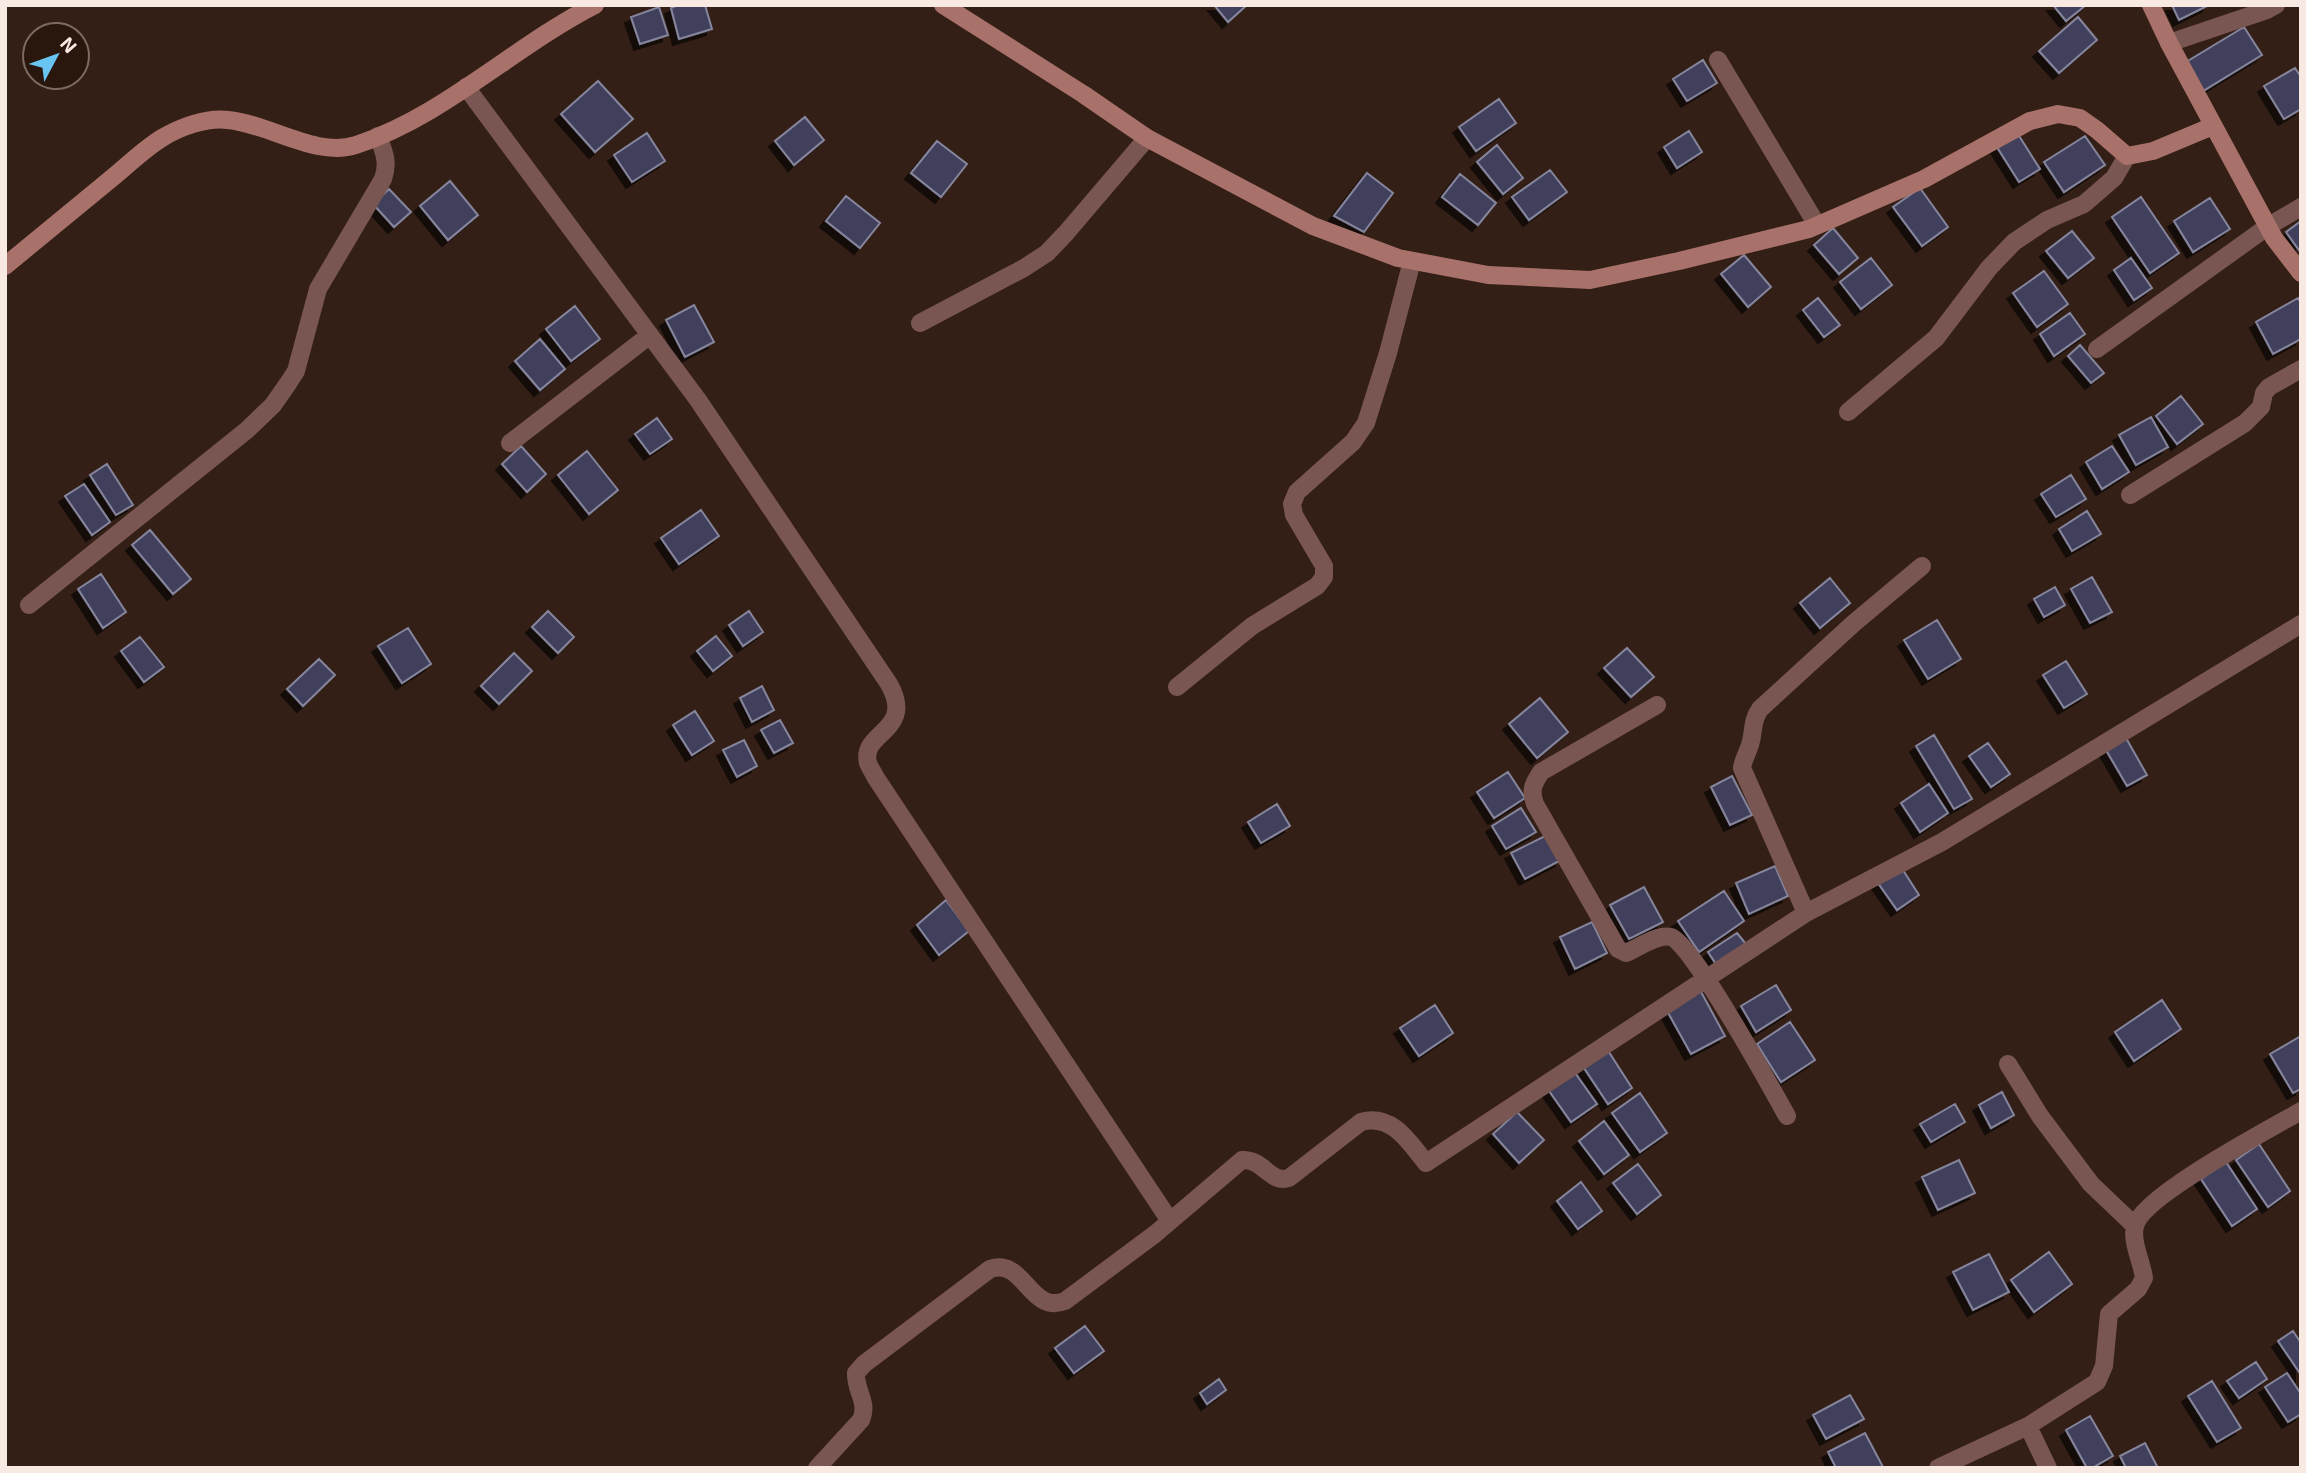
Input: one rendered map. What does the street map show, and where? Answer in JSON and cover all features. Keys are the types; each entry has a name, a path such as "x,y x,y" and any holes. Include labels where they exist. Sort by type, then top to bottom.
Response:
{"street":[{"path":"5,266 162,138 195,123 225,119 261,126 324,149 355,146 413,119 594,5"},
{"path":"943,5 1147,138 1313,226 1398,258 1488,275 1590,280 1679,261 1817,226 1924,179 2030,121 2058,114 2080,118 2127,156"},
{"path":"2151,5 2267,227 2301,273"},
{"path":"2169,43 2276,5"},
{"path":"1718,60 1817,226"},
{"path":"466,87 698,400 889,684 896,696 898,709 895,718 870,747 867,762 1170,1221"},
{"path":"1848,412 1936,338 1989,268 2014,242 2046,220 2084,204 2114,178 2127,156 2153,151 2213,126"},
{"path":"29,605 247,430 273,405 296,371 318,289 383,179 387,167 386,155 379,136"},
{"path":"920,323 1047,253 1147,138"},
{"path":"2097,349 2267,227 2301,207"},
{"path":"1177,687 1252,626 1317,586 1324,577 1324,566 1294,515 1292,504 1297,492 1353,442 1366,423 1412,261"},
{"path":"510,443 650,335"},
{"path":"2130,495 2245,424 2261,407 2264,393 2269,387 2301,369"},
{"path":"1806,913 1742,768 1751,743 1754,717 1854,623 1922,566"},
{"path":"817,1468 861,1420 865,1411 864,1400 856,1383 856,1373 864,1364 990,1269 1000,1265 1009,1268 1045,1303 1056,1305 1065,1301 1170,1221 1242,1160 1252,1160 1262,1165 1275,1178 1283,1180 1361,1122 1374,1118 1389,1124 1406,1138 1426,1163 1806,913 1942,842 2301,624"},
{"path":"1657,705 1541,772 1533,784 1535,804 1618,949 1626,953 1662,937 1672,937 1680,943 1706,979 1787,1116"},
{"path":"2008,1064 2040,1116 2091,1184 2135,1226"},
{"path":"1938,1468 2028,1426 2097,1382 2104,1366 2109,1314 2138,1289 2144,1278 2135,1240 2135,1226 2139,1217 2150,1205 2200,1169 2301,1111"},
{"path":"2028,1426 2048,1468"}],"building":[{"path":"678,5 705,5 712,29 679,39 671,8"},
{"path":"1214,5 1247,5 1228,22"},
{"path":"2053,5 2086,5 2066,21"},
{"path":"2172,5 2209,5 2179,20"},
{"path":"659,7 668,35 640,44 631,17"},
{"path":"2078,17 2097,40 2059,73 2039,51"},
{"path":"2244,27 2262,55 2203,91 2186,62"},
{"path":"1703,60 1717,83 1687,101 1673,79"},
{"path":"2295,68 2301,77 2301,109 2284,119 2264,86"},
{"path":"598,81 633,119 595,152 561,114"},
{"path":"1499,99 1516,123 1476,151 1459,127"},
{"path":"805,117 824,140 794,165 775,141"},
{"path":"1689,131 1702,152 1677,168 1664,147"},
{"path":"2016,131 2040,169 2019,182 1995,144"},
{"path":"647,133 665,161 632,182 614,155"},
{"path":"2085,136 2105,165 2064,192 2044,162"},
{"path":"937,141 967,164 941,197 911,173"},
{"path":"1497,145 1523,178 1503,194 1477,162"},
{"path":"1550,170 1567,192 1529,220 1512,197"},
{"path":"1367,173 1393,193 1364,232 1334,216"},
{"path":"1460,174 1496,203 1478,225 1442,197"},
{"path":"450,181 478,215 448,240 420,206"},
{"path":"1920,188 1948,227 1922,246 1893,207"},
{"path":"389,189 411,212 394,227 373,204"},
{"path":"846,196 880,223 860,248 826,221"},
{"path":"2141,197 2179,253 2150,273 2112,217"},
{"path":"2210,198 2230,229 2193,252 2174,221"},
{"path":"2301,221 2301,253 2286,232"},
{"path":"1833,228 1858,258 1839,274 1814,245"},
{"path":"2072,231 2094,258 2068,278 2046,251"},
{"path":"1744,255 1771,287 1748,307 1721,274"},
{"path":"1871,258 1892,285 1861,309 1840,282"},
{"path":"2131,258 2152,288 2134,300 2114,270"},
{"path":"2044,271 2068,304 2037,327 2013,293"},
{"path":"1818,298 1840,325 1824,337 1803,310"},
{"path":"2298,298 2301,303 2301,339 2273,354 2256,322"},
{"path":"694,305 714,342 685,357 666,320"},
{"path":"575,306 600,339 571,361 546,329"},
{"path":"2070,313 2085,334 2054,356 2040,334"},
{"path":"540,339 565,369 540,390 515,361"},
{"path":"2080,345 2104,373 2091,383 2068,356"},
{"path":"2181,396 2203,424 2177,444 2156,416"},
{"path":"2151,417 2168,447 2136,465 2119,435"},
{"path":"657,418 672,439 650,454 635,434"},
{"path":"521,446 546,474 527,492 502,464"},
{"path":"2112,446 2129,472 2102,489 2086,462"},
{"path":"587,451 618,490 589,514 558,475"},
{"path":"107,464 133,505 116,515 90,475"},
{"path":"2071,475 2086,499 2056,517 2041,494"},
{"path":"84,484 110,522 92,535 65,496"},
{"path":"701,510 719,536 679,564 661,538"},
{"path":"2087,511 2101,534 2072,551 2059,529"},
{"path":"150,530 191,579 173,594 132,545"},
{"path":"101,574 126,612 103,628 78,589"},
{"path":"2092,577 2112,612 2090,623 2071,589"},
{"path":"1830,578 1850,603 1820,628 1800,603"},
{"path":"2055,587 2065,605 2044,617 2034,599"},
{"path":"548,611 574,637 558,653 532,627"},
{"path":"749,611 763,632 743,646 729,625"},
{"path":"1937,620 1961,659 1928,679 1904,640"},
{"path":"408,628 431,664 402,683 378,646"},
{"path":"716,636 732,656 713,671 697,651"},
{"path":"140,637 164,667 144,682 121,651"},
{"path":"1627,648 1654,677 1631,697 1604,668"},
{"path":"514,653 532,671 499,704 481,686"},
{"path":"319,659 335,675 303,706 287,689"},
{"path":"2066,661 2087,694 2064,708 2043,675"},
{"path":"762,686 774,710 752,722 740,698"},
{"path":"1540,698 1568,732 1537,758 1509,724"},
{"path":"695,711 714,741 692,755 673,725"},
{"path":"780,720 793,743 774,753 761,730"},
{"path":"1934,735 1972,799 1954,809 1916,746"},
{"path":"2126,738 2147,775 2127,786 2106,750"},
{"path":"744,740 757,766 737,777 723,750"},
{"path":"1988,743 2010,774 1991,787 1969,756"},
{"path":"1508,772 1525,798 1494,818 1477,792"},
{"path":"1732,776 1752,815 1730,825 1711,787"},
{"path":"1929,784 1948,813 1920,832 1901,803"},
{"path":"1277,804 1290,826 1261,843 1248,822"},
{"path":"1521,808 1536,832 1506,849 1492,826"},
{"path":"1547,835 1561,860 1525,879 1511,853"},
{"path":"1775,866 1788,896 1749,914 1736,883"},
{"path":"1901,867 1919,895 1897,910 1878,883"},
{"path":"1644,887 1663,922 1629,939 1610,905"},
{"path":"1724,891 1744,921 1699,952 1678,921"},
{"path":"946,900 969,931 939,955 917,925"},
{"path":"1592,922 1607,953 1575,969 1560,937"},
{"path":"1737,933 1746,944 1716,964 1708,952"},
{"path":"1776,985 1791,1010 1756,1032 1741,1006"},
{"path":"1700,990 1725,1036 1691,1054 1666,1009"},
{"path":"2162,1000 2181,1029 2134,1061 2115,1032"},
{"path":"1435,1005 1453,1033 1419,1056 1400,1028"},
{"path":"1790,1022 1815,1060 1781,1082 1757,1044"},
{"path":"2301,1036 2301,1089 2293,1093 2270,1054"},
{"path":"1607,1049 1632,1088 1608,1104 1582,1065"},
{"path":"1573,1070 1597,1104 1571,1122 1547,1088"},
{"path":"2002,1092 2014,1115 1991,1128 1979,1105"},
{"path":"1640,1093 1667,1133 1640,1152 1612,1113"},
{"path":"1955,1104 1965,1122 1931,1142 1920,1124"},
{"path":"1517,1112 1544,1140 1519,1163 1493,1134"},
{"path":"1604,1121 1629,1155 1604,1174 1579,1141"},
{"path":"2259,1144 2290,1191 2268,1207 2236,1160"},
{"path":"1959,1160 1975,1193 1938,1210 1922,1177"},
{"path":"2226,1162 2257,1209 2232,1226 2201,1179"},
{"path":"1638,1164 1661,1195 1637,1214 1613,1183"},
{"path":"1581,1182 1602,1211 1578,1229 1557,1201"},
{"path":"2049,1252 2072,1284 2034,1312 2011,1280"},
{"path":"1989,1254 2009,1292 1973,1310 1953,1272"},
{"path":"1085,1326 1104,1351 1074,1373 1055,1348"},
{"path":"2293,1331 2301,1343 2301,1375 2278,1341"},
{"path":"2256,1362 2267,1379 2239,1398 2227,1381"},
{"path":"2287,1373 2301,1394 2301,1414 2288,1422 2265,1387"},
{"path":"1219,1379 1226,1390 1207,1404 1200,1393"},
{"path":"2212,1381 2241,1428 2217,1442 2188,1396"},
{"path":"1850,1395 1864,1419 1826,1439 1813,1415"},
{"path":"2090,1416 2113,1456 2087,1468 2066,1430"},
{"path":"1865,1433 1883,1467 1836,1468 1828,1452"},
{"path":"2145,1443 2158,1468 2126,1468 2120,1456"}]}
